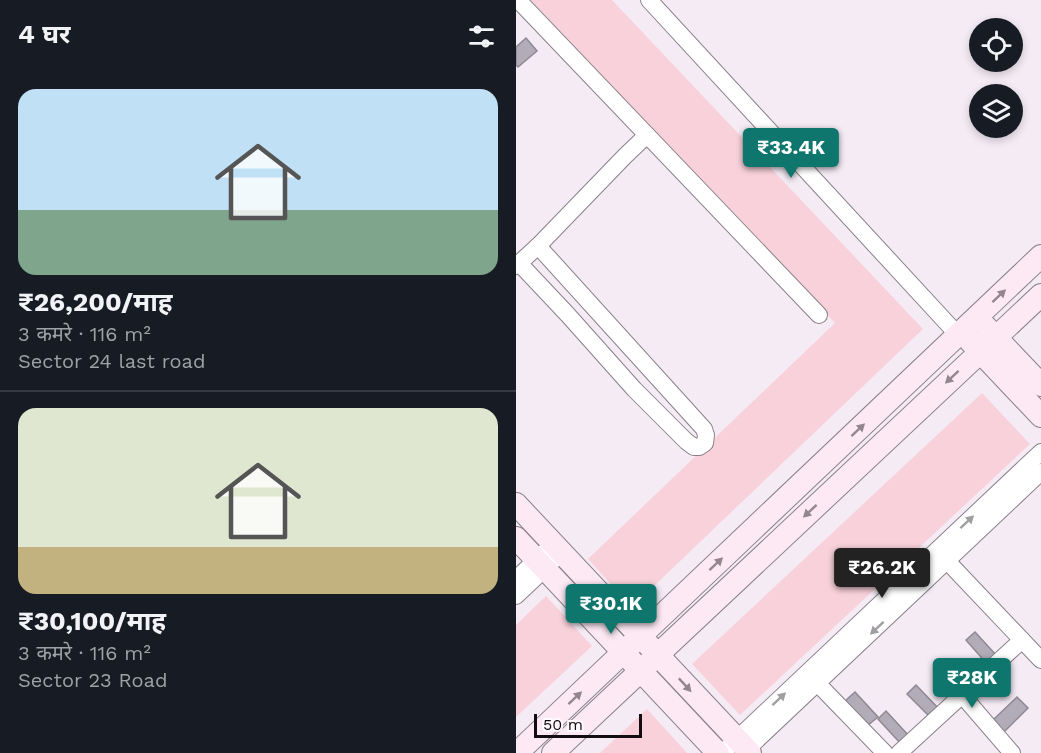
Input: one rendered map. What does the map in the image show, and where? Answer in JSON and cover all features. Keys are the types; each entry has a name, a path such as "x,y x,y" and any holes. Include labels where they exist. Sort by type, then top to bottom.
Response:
{"street":[{"path":"518,0 819,315"},
{"path":"649,0 966,328 1041,386"},
{"path":"538,246 704,429 705,443 694,447 686,441 568,315 517,265 647,135"},
{"path":"517,753 1041,256"},
{"path":"553,753 1041,295"},
{"path":"988,344 1041,416"},
{"path":"736,750 1041,452"},
{"path":"736,750 818,684 1041,472"},
{"path":"516,504 657,655 736,750"},
{"path":"516,538 641,671 736,750"},
{"path":"516,596 557,548"},
{"path":"947,561 1041,660"},
{"path":"516,579 541,565"},
{"path":"899,753 1022,640"},
{"path":"818,684 885,753"},
{"path":"962,695 1012,753"}],"shaded area":[{"path":"531,0 612,0 923,329 632,607 588,559 835,323"},
{"path":"982,393 1030,444 740,715 692,664"},
{"path":"546,596 592,646 516,717 516,625"},
{"path":"647,709 687,753 600,753"}],"building":[{"path":"526,38 537,51 518,67 516,47"},
{"path":"975,632 996,655 987,664 966,640"},
{"path":"916,685 940,710 931,718 907,694"},
{"path":"855,692 878,717 867,726 845,701"},
{"path":"1017,697 1028,708 1004,732 993,720"},
{"path":"886,711 909,736 901,744 878,719"}]}
